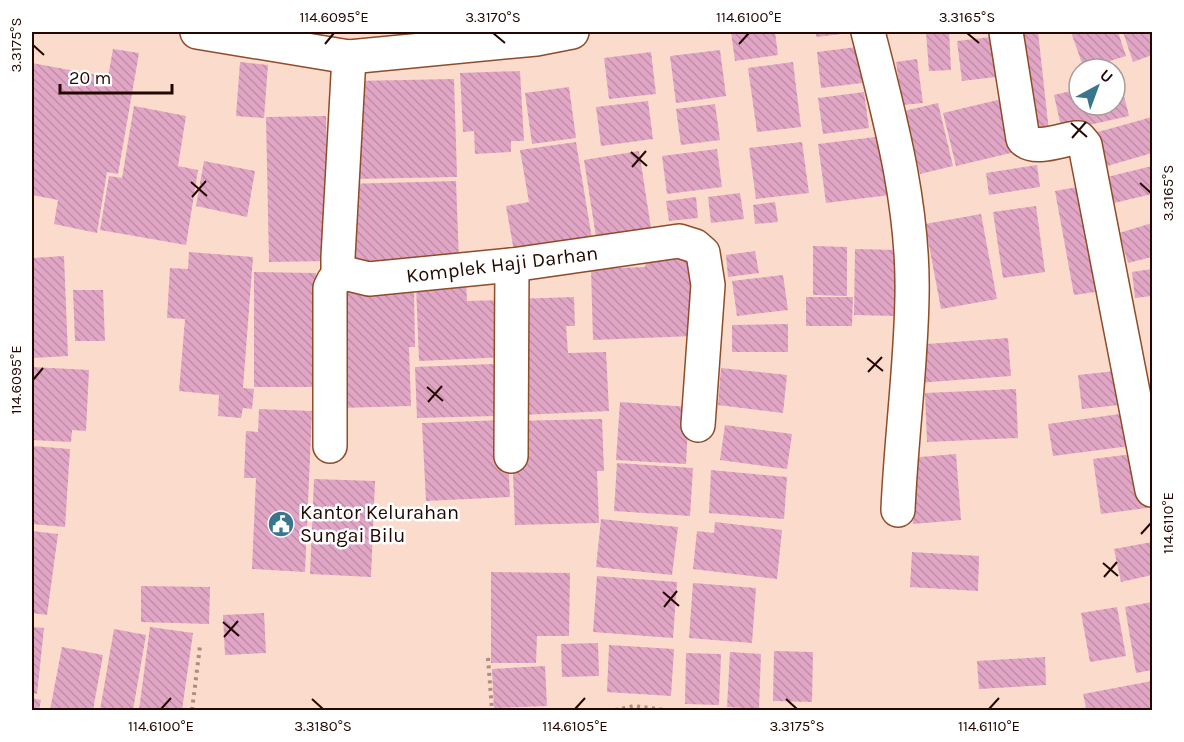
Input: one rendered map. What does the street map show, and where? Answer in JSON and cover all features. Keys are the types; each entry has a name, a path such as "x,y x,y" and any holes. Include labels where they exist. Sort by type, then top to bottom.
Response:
{"street":[{"path":"197,32 349,57 536,39 572,32"},
{"path":"868,32 896,143 907,209 912,284 898,510"},
{"path":"1006,32 1023,139 1036,144 1075,138 1085,145 1152,490"},
{"path":"330,446 330,288 334,280 344,273 338,267 338,257 349,57"},
{"name":"Komplek Haji Darhan","path":"344,273 369,279 512,265 679,242 695,246 703,253 708,285 698,425"},
{"path":"511,456 512,265"}],"path":[{"path":"192,711 200,646"},
{"path":"488,658 492,711"},
{"path":"615,711 634,706 665,711"}],"building":[{"path":"731,32 775,32 778,55 735,61"},
{"path":"816,32 850,32 850,33 816,37"},
{"path":"926,32 949,32 951,70 929,71"},
{"path":"1013,32 1038,32 1049,132 1024,134"},
{"path":"1071,32 1118,32 1126,56 1123,57 1080,57"},
{"path":"1123,32 1151,32 1152,55 1133,62"},
{"path":"1000,36 1004,76 962,81 957,41"},
{"path":"857,47 862,83 821,88 817,52"},
{"path":"113,49 139,53 118,174 107,172 97,233 54,224 58,200 32,195 32,63 108,77"},
{"path":"720,50 726,96 676,103 670,56"},
{"path":"651,52 656,94 609,99 604,58"},
{"path":"917,59 923,103 902,105 896,62"},
{"path":"240,62 268,65 264,118 236,116"},
{"path":"793,62 801,127 757,132 748,68"},
{"path":"520,71 524,141 511,141 511,152 475,154 474,131 463,132 460,73"},
{"path":"454,79 457,177 356,179 354,81"},
{"path":"569,87 576,138 532,144 525,93"},
{"path":"864,92 869,128 823,134 818,98"},
{"path":"1067,92 1067,117 1125,117 1062,131 1054,95"},
{"path":"1006,98 1019,151 956,166 943,113"},
{"path":"648,101 653,139 601,146 596,107"},
{"path":"938,103 953,166 920,174 904,111"},
{"path":"715,104 720,140 681,145 676,109"},
{"path":"134,106 186,116 178,166 198,170 186,245 100,230 109,176 122,178"},
{"path":"326,116 329,261 269,262 266,117"},
{"path":"1152,117 1152,153 1097,169 1087,135"},
{"path":"883,136 890,195 826,203 818,144"},
{"path":"576,142 593,245 515,257 506,206 529,202 520,150"},
{"path":"802,142 809,193 756,199 749,148"},
{"path":"717,149 722,187 667,194 662,156"},
{"path":"639,151 653,241 598,250 584,160"},
{"path":"204,161 255,171 247,217 196,206"},
{"path":"1037,165 1040,187 989,195 986,173"},
{"path":"1152,166 1152,194 1110,204 1103,178"},
{"path":"456,181 459,261 348,264 345,184"},
{"path":"1083,186 1102,291 1074,295 1055,191"},
{"path":"740,193 744,219 711,223 708,197"},
{"path":"696,197 698,218 669,221 666,201"},
{"path":"775,202 778,222 755,224 753,205"},
{"path":"1036,206 1045,272 1003,278 993,212"},
{"path":"981,214 997,299 941,309 925,224"},
{"path":"1152,223 1152,257 1128,263 1119,233"},
{"path":"813,246 847,247 847,296 813,295"},
{"path":"855,249 897,250 896,316 854,315"},
{"path":"755,251 759,273 728,277 726,255"},
{"path":"189,252 253,257 243,388 254,389 252,409 243,408 241,418 218,416 219,395 179,391 185,319 167,318 170,268 188,269"},
{"path":"64,256 68,356 32,358 32,258"},
{"path":"690,259 693,336 593,340 591,269 645,267 646,260"},
{"path":"1152,269 1152,296 1135,298 1132,272"},
{"path":"254,272 316,273 316,387 254,387"},
{"path":"783,275 788,310 737,316 732,281"},
{"path":"466,283 467,301 506,300 508,357 419,361 416,285"},
{"path":"414,289 415,347 409,347 411,406 339,408 337,291"},
{"path":"73,290 103,290 105,341 75,341"},
{"path":"574,297 575,326 566,326 568,353 606,352 609,411 521,415 515,299"},
{"path":"806,297 853,297 852,326 806,326"},
{"path":"788,324 788,352 732,352 732,325"},
{"path":"1008,338 1011,376 917,383 913,345"},
{"path":"494,364 496,416 417,418 415,367"},
{"path":"32,367 89,370 86,431 72,430 71,442 32,440"},
{"path":"721,368 787,375 783,413 718,405"},
{"path":"1125,370 1129,404 1082,409 1078,375"},
{"path":"1016,389 1018,438 927,442 925,393"},
{"path":"620,402 689,407 686,464 616,460"},
{"name":"Kantor Kelurahan Sungai Bilu","path":"259,409 312,411 305,572 252,569 256,478 244,478 246,431 258,432"},
{"path":"1134,412 1138,445 1053,456 1048,424"},
{"path":"602,419 604,471 597,471 599,523 515,525 511,421"},
{"path":"506,420 510,497 426,501 422,423"},
{"path":"725,425 792,434 787,469 720,460"},
{"path":"32,446 70,449 65,527 32,524"},
{"path":"1140,453 1147,508 1101,514 1093,459"},
{"path":"956,454 961,520 913,524 908,458"},
{"path":"617,463 693,468 690,516 614,511"},
{"path":"711,470 787,477 784,519 709,513"},
{"path":"314,479 375,481 371,577 310,574"},
{"path":"601,519 678,527 672,575 596,567"},
{"path":"715,522 782,530 777,579 693,569 697,531 714,533"},
{"path":"32,531 58,534 47,615 32,613"},
{"path":"1152,542 1152,575 1121,582 1114,549"},
{"path":"912,552 979,556 978,591 910,587"},
{"path":"491,572 570,573 569,636 537,636 536,663 491,663"},
{"path":"597,576 677,582 673,638 593,632"},
{"path":"693,583 756,588 752,643 689,638"},
{"path":"141,586 210,587 209,624 141,622"},
{"path":"1152,602 1152,670 1136,673 1125,607"},
{"path":"1117,607 1126,656 1090,662 1081,613"},
{"path":"264,613 266,653 225,655 223,615"},
{"path":"32,627 44,628 37,694 32,693"},
{"path":"150,627 193,633 182,710 139,710"},
{"path":"114,629 146,635 133,710 100,710"},
{"path":"598,643 599,676 562,677 561,644"},
{"path":"609,645 674,649 671,696 607,692"},
{"path":"62,647 103,655 93,710 50,710"},
{"path":"774,651 813,652 812,702 773,701"},
{"path":"730,652 761,654 759,709 727,707"},
{"path":"686,653 721,654 719,705 685,704"},
{"path":"1045,657 1046,685 979,689 977,661"},
{"path":"545,666 547,706 494,708 492,669"},
{"path":"1152,681 1152,710 1080,710 1086,708 1083,694"},
{"path":"32,698 41,700 39,710 32,710"}],"place":[{"name":"Kantor Kelurahan Sungai Bilu","path":"281,524"}]}
